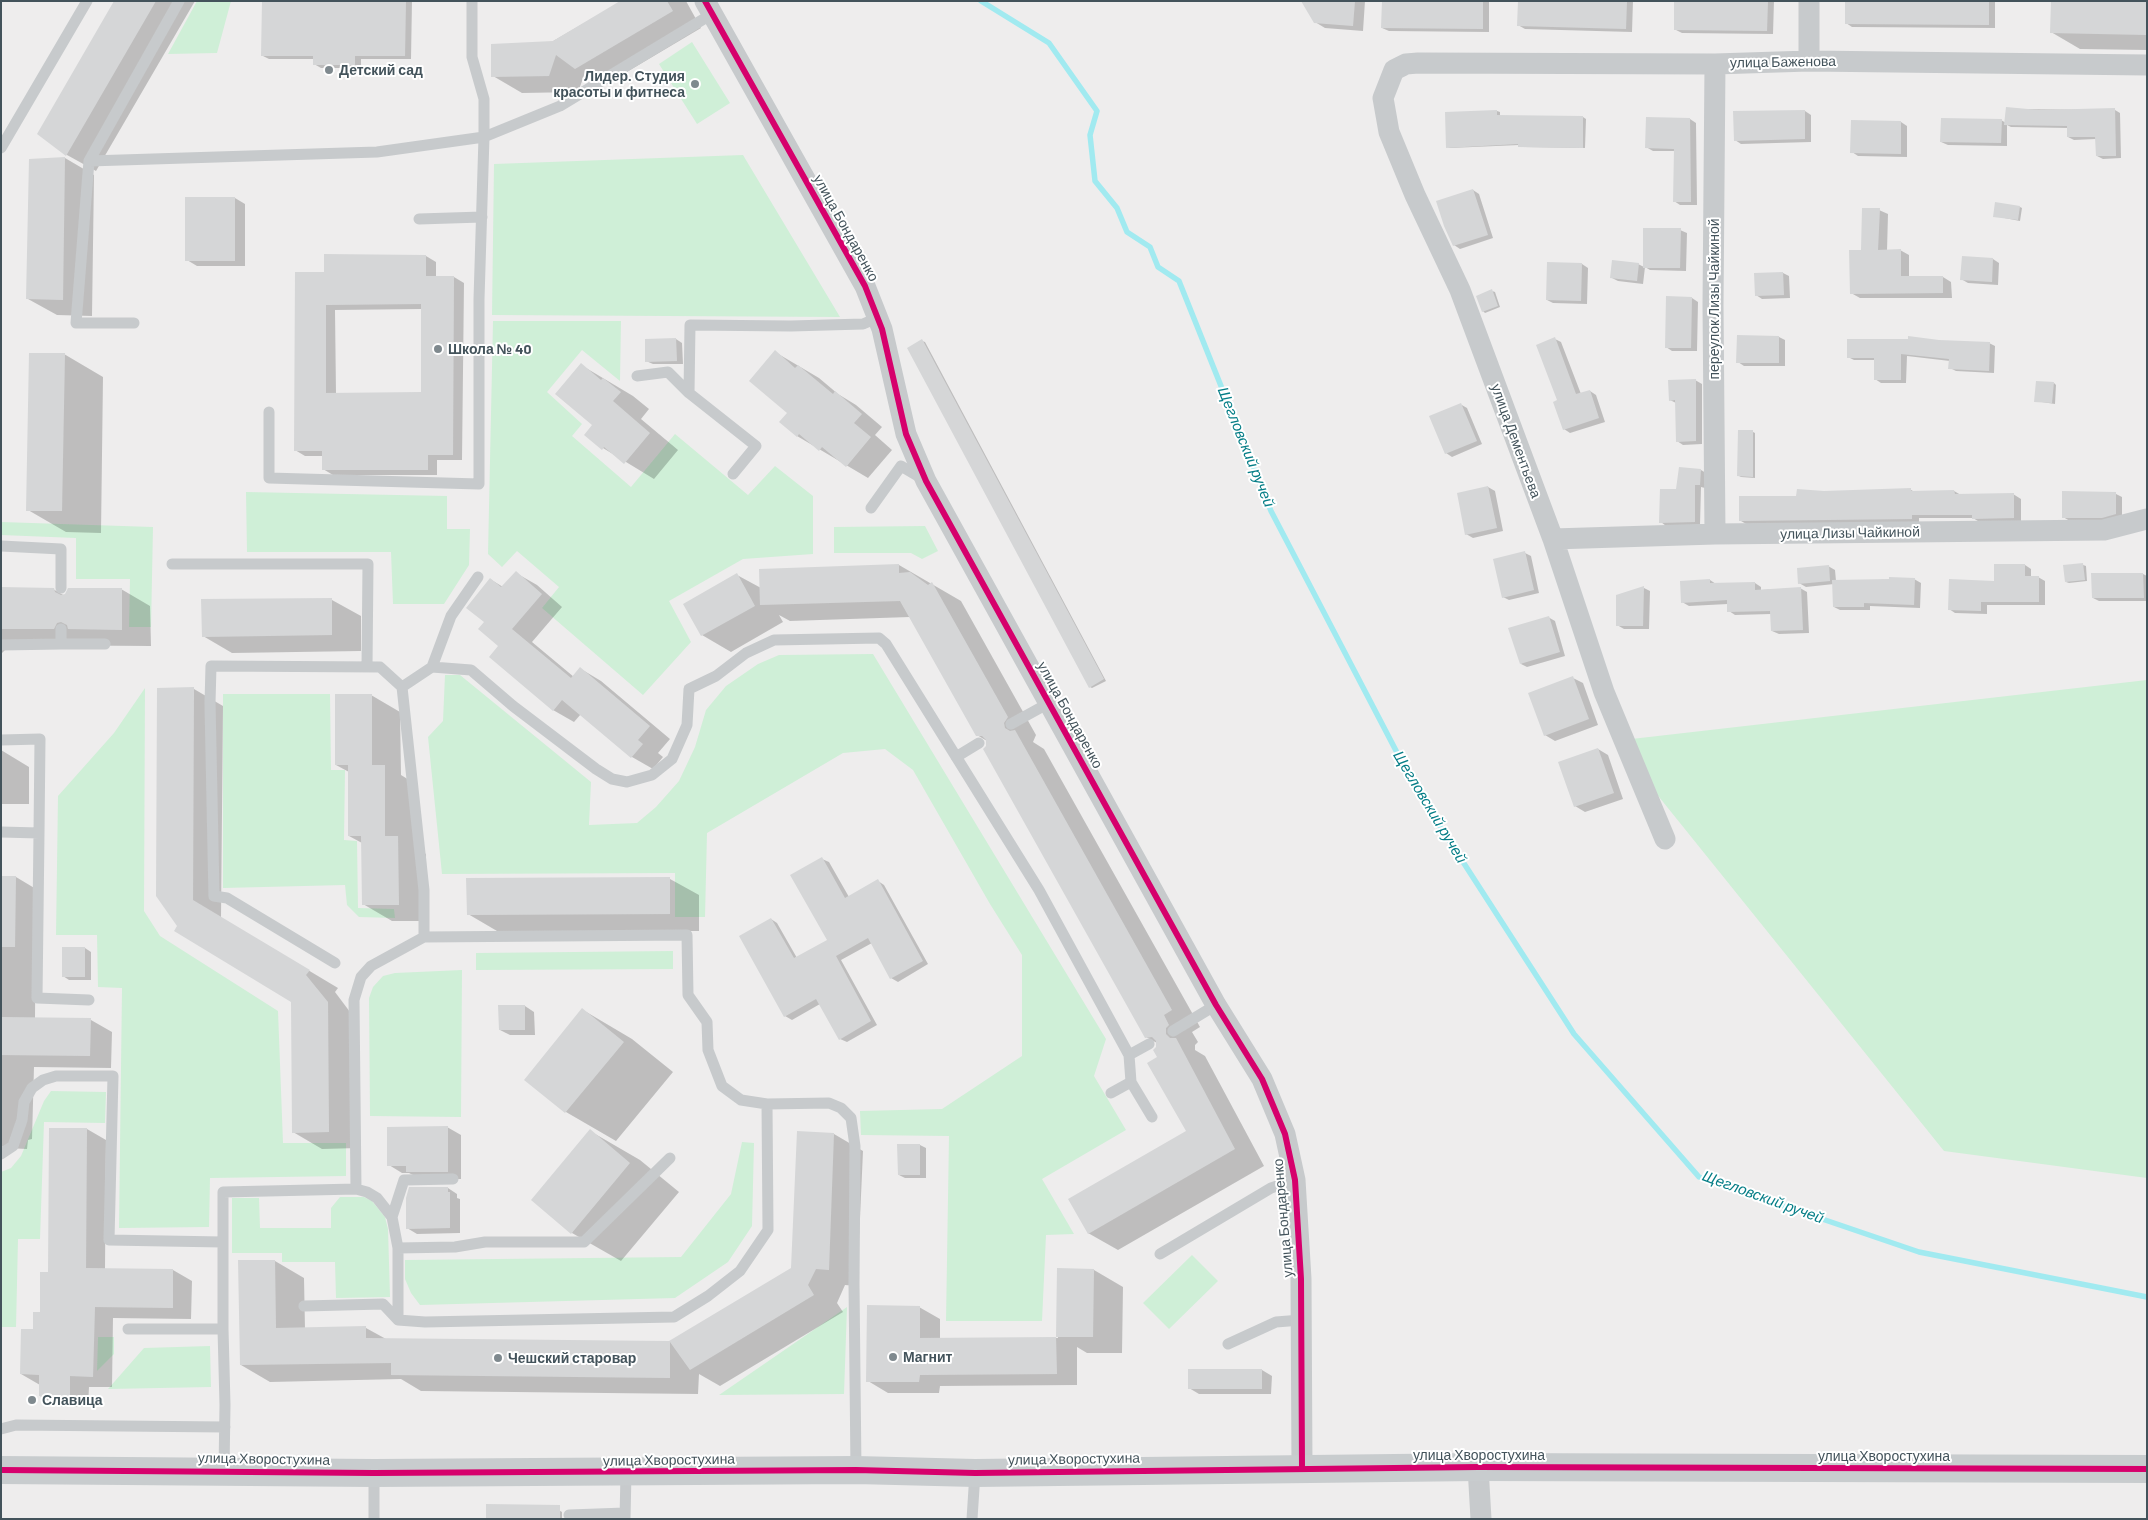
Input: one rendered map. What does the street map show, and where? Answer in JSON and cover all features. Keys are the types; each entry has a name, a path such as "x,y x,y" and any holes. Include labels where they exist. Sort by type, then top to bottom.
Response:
{"street":[{"path":"1809,1 1809,61"},
{"name":"улица Бондаренко","path":"709,8 865,286 882,329 906,434 926,481 1216,1005 1262,1079 1285,1134 1295,1180 1301,1279 1302,1468"},
{"name":"улица Баженова","path":"1418,63 1715,64 1809,61 2147,65"},
{"name":"улица Дементьева","path":"1418,63 1406,64 1394,70 1383,98 1389,132 1415,195 1460,290 1553,539 1604,692 1665,839"},
{"name":"переулок Лизы Чайкиной","path":"1715,64 1713,305 1716,534"},
{"name":"улица Лизы Чайкиной","path":"1553,539 1716,534 2104,530 2147,519"},
{"path":"1478,1467 1481,1519"},
{"name":"улица Хворостухина","path":"1,1470 224,1470 374,1473 626,1473 856,1470 974,1473 1478,1467 2147,1469"}],"lane":[{"path":"1,148 87,1"},
{"path":"134,323 76,323 89,161 179,1"},
{"path":"269,412 269,478 479,484 479,299 484,99 472,56 472,1"},
{"path":"89,161 377,152 484,137 560,106 709,8"},
{"path":"419,219 482,217"},
{"path":"689,393 690,325 791,326 863,324 877,318"},
{"path":"637,376 668,372 689,393 756,446 733,474"},
{"path":"871,508 901,466 926,481"},
{"path":"1,546 61,549 61,588"},
{"path":"172,564 368,564 367,667"},
{"path":"402,687 432,667 451,616 478,577"},
{"path":"61,644 62,629"},
{"path":"432,667 471,670 513,706 596,770 612,779 627,782 652,775 672,759 687,726 689,690 716,676 746,653 774,640 879,638 886,644 1039,890 1129,1055 1131,1082 1152,1117"},
{"path":"1,645 104,644"},
{"path":"334,963 227,898 214,896 211,666 380,667 402,687 424,890 424,937"},
{"path":"1012,724 1049,703"},
{"path":"1,740 40,739 37,998 89,1000"},
{"path":"956,757 980,743"},
{"path":"1,832 39,833"},
{"path":"356,1189 354,1000 361,978 371,966 424,937 687,935 688,995 706,1022 708,1050 722,1086 740,1100 767,1104 829,1103 841,1108 851,1118 855,1146 856,1470"},
{"path":"1173,1031 1216,1005"},
{"path":"1129,1055 1149,1044"},
{"path":"1,1154 13,1146 22,1120 24,1102 32,1088 43,1080 56,1076 113,1076 109,1240 222,1242"},
{"path":"1111,1093 1131,1082"},
{"path":"304,1306 383,1304 398,1320 426,1322 674,1318 740,1272 768,1230 767,1104"},
{"path":"398,1248 455,1247 485,1242 584,1242 670,1158"},
{"path":"392,1217 404,1180 453,1179"},
{"path":"1160,1254 1272,1188 1295,1180"},
{"path":"224,1470 223,1192 356,1189 367,1192 377,1198 392,1217 398,1248 398,1320"},
{"path":"1228,1344 1276,1322 1301,1320"},
{"path":"128,1330 223,1329"},
{"path":"1,1429 16,1425 225,1426"},
{"path":"374,1473 374,1519"},
{"path":"569,1515 625,1516 626,1473"},
{"path":"972,1519 974,1473"}],"green space":[{"path":"197,1 231,1 217,53 168,54"},
{"name":"Лидер. Студия красоты и фитнеса","path":"692,42 730,103 697,124 659,64"},
{"path":"743,155 840,317 492,315 494,164"},
{"path":"493,321 621,321 620,381 582,350 547,392 582,424 572,436 631,487 675,434 748,495 775,466 813,496 813,554 743,559 669,601 691,642 643,695 542,608 559,587 517,551 502,567 488,554"},
{"path":"246,492 447,496 447,529 470,529 469,565 444,604 393,604 391,552 247,552"},
{"path":"1,522 153,527 151,627 129,627 130,579 76,579 76,538 1,535"},
{"path":"925,526 938,551 922,559 911,553 834,553 834,527"},
{"path":"873,654 1106,1039 1094,1076 1126,1130 1042,1179 1074,1234 1046,1235 1042,1321 946,1321 949,1136 861,1135 860,1111 942,1109 1022,1056 1022,955 990,904 913,770 885,749 843,753 707,833 705,917 675,917 675,873 442,874 428,737 443,721 445,675 460,675 591,782 589,825 637,823 656,807 679,781 695,747 706,710 726,686 758,664 779,655"},
{"path":"2147,680 2147,1178 1944,1151 1614,741"},
{"path":"145,688 144,911 160,936 278,1011 283,1143 346,1143 346,1176 210,1178 209,1227 119,1228 122,988 98,987 97,935 56,935 58,796 114,733"},
{"path":"223,694 330,694 331,770 345,770 344,840 357,841 358,908 394,909 395,918 359,917 347,905 345,885 223,888"},
{"path":"673,951 673,969 476,970 476,953"},
{"path":"462,970 461,1117 370,1116 369,998 373,987 383,976 395,973"},
{"path":"51,1091 106,1092 105,1123 44,1122 40,1239 18,1239 16,1327 1,1327 1,1172 11,1168 21,1156 44,1101"},
{"path":"742,1142 754,1143 752,1226 728,1262 675,1298 420,1305 411,1293 405,1279 405,1260 681,1257 731,1194"},
{"path":"340,1197 364,1197 372,1201 385,1217 388,1229 390,1297 336,1298 335,1262 282,1262 282,1253 232,1253 232,1198 259,1198 260,1228 331,1228 331,1208"},
{"path":"1192,1255 1218,1281 1169,1329 1143,1303"},
{"path":"847,1307 844,1394 719,1395"},
{"path":"98,1337 114,1337 114,1354 97,1371"},
{"path":"210,1346 211,1387 108,1389 144,1348"}],"building":[{"path":"114,1 156,1 66,156 37,134"},
{"path":"262,1 406,1 405,56 355,56 355,65 313,65 313,56 261,56"},
{"path":"620,1 667,1 673,11 575,69 556,55 549,76 491,77 491,44 553,41"},
{"path":"1301,1 1355,1 1353,26 1314,23"},
{"path":"1382,1 1483,1 1483,29 1381,28"},
{"path":"1518,1 1627,1 1626,29 1517,26"},
{"path":"1674,1 1768,1 1767,31 1674,30"},
{"path":"1845,1 1989,1 1989,25 1845,24"},
{"path":"2051,1 2147,1 2147,35 2050,33"},
{"path":"2006,107 2039,110 2115,108 2116,156 2096,156 2095,137 2067,137 2067,126 2004,125"},
{"path":"1497,110 1497,115 1583,116 1583,148 1518,147 1518,144 1446,148 1445,112"},
{"path":"1805,110 1805,139 1734,141 1733,111"},
{"path":"1646,117 1690,118 1691,202 1673,202 1674,149 1645,148"},
{"path":"1941,118 2002,119 2001,143 1940,142"},
{"path":"1851,120 1901,121 1901,154 1850,153"},
{"path":"65,157 63,300 26,299 29,159"},
{"path":"1473,189 1488,235 1453,246 1436,201"},
{"path":"185,197 235,197 235,261 185,261"},
{"path":"1995,202 2020,206 2018,220 1993,217"},
{"path":"1862,208 1880,208 1878,250 1901,249 1901,276 1943,276 1943,293 1850,294 1849,250 1861,250"},
{"path":"1643,228 1681,228 1680,268 1643,268"},
{"name":"Школа № 40","path":"324,254 426,255 426,276 454,276 453,455 428,455 428,470 322,470 322,451 294,451 295,272 324,272","holes":["421,304 421,392 326,393 326,305"]},
{"path":"1962,256 1993,258 1992,282 1960,280"},
{"path":"1612,260 1639,263 1637,281 1610,278"},
{"path":"1547,262 1582,263 1581,301 1546,300"},
{"path":"1783,272 1784,295 1755,296 1754,273"},
{"path":"1492,289 1498,306 1482,312 1476,296"},
{"path":"1666,296 1692,297 1691,348 1665,348"},
{"path":"1737,335 1779,336 1779,363 1736,363"},
{"path":"1908,336 1939,340 1990,342 1989,371 1948,369 1949,359 1901,354 1901,380 1874,380 1874,358 1847,358 1847,339 1908,339"},
{"path":"1555,337 1576,394 1590,390 1599,418 1563,430 1553,402 1557,400 1536,345"},
{"path":"676,338 677,361 645,362 645,339"},
{"path":"922,339 1104,679 1089,688 907,348"},
{"path":"775,350 795,368 798,365 833,394 835,391 862,414 854,423 871,437 846,467 822,447 819,451 799,434 797,437 779,422 787,413 749,381"},
{"path":"29,353 65,353 62,511 26,511"},
{"path":"581,363 601,380 603,378 621,392 613,401 650,433 624,464 604,447 602,450 584,435 592,425 555,394"},
{"path":"1696,379 1696,441 1676,442 1675,400 1669,401 1668,380"},
{"path":"2036,381 2054,382 2052,403 2034,402"},
{"path":"1461,403 1477,441 1445,454 1429,416"},
{"path":"1738,430 1753,430 1753,477 1737,476"},
{"path":"1679,467 1701,469 1700,485 1695,485 1695,522 1659,523 1660,489 1676,489"},
{"path":"1488,486 1497,528 1465,535 1457,493"},
{"path":"1911,488 1911,491 1954,490 1955,494 2014,493 2014,518 1972,519 1972,515 1912,515 1912,519 1739,521 1739,496 1796,496 1797,489 1824,491"},
{"path":"2062,491 2116,492 2116,514 2102,518 2062,518"},
{"path":"1525,551 1534,590 1502,598 1493,559"},
{"path":"2083,563 2085,580 2065,582 2063,565"},
{"path":"899,564 899,573 910,572 928,585 932,582 1008,717 1004,723 1005,728 1010,731 1015,730 1172,1010 1164,1015 1169,1025 1166,1028 1166,1034 1170,1038 1176,1038 1235,1149 1088,1234 1068,1199 1186,1131 1147,1063 1157,1057 1153,1050 1156,1047 1156,1041 1152,1037 1145,1038 983,749 986,746 986,740 982,736 976,736 900,601 760,605 759,569"},
{"path":"1994,564 2025,564 2025,576 2039,576 2039,602 1981,602 1981,611 1948,610 1949,579 1994,581"},
{"path":"1829,565 1830,581 1798,584 1797,568"},
{"path":"516,571 542,594 512,629 571,678 580,667 650,726 638,740 643,744 631,758 562,700 553,711 489,657 498,646 478,629 484,622 466,608 490,578 501,587"},
{"path":"737,573 755,606 701,636 683,604"},
{"path":"2091,573 2143,573 2144,598 2092,598"},
{"path":"1889,577 1915,578 1914,605 1864,603 1864,607 1833,607 1832,580 1889,579"},
{"path":"1710,579 1710,583 1755,582 1755,590 1801,587 1803,630 1771,631 1770,611 1727,612 1727,600 1681,603 1680,581"},
{"path":"1644,586 1643,626 1616,626 1616,595"},
{"path":"1,587 54,588 55,592 61,595 65,594 68,588 122,588 122,630 68,629 67,625 61,622 57,623 54,629 1,629"},
{"path":"332,598 332,635 202,637 201,599"},
{"path":"1549,616 1560,652 1520,664 1508,628"},
{"path":"1573,676 1589,719 1544,736 1528,693"},
{"path":"194,687 193,900 310,970 306,975 328,1002 329,1132 292,1133 291,1002 174,931 177,926 156,896 157,688"},
{"path":"335,694 372,694 372,765 385,765 385,836 398,836 399,905 362,905 361,836 348,836 348,765 335,765"},
{"path":"1598,748 1614,793 1574,807 1558,762"},
{"path":"822,857 845,898 878,879 923,961 890,979 868,938 836,956 871,1021 839,1040 816,999 784,1017 739,936 771,918 794,958 827,940 790,875"},
{"path":"1,876 16,876 15,947 1,947"},
{"path":"670,877 670,914 467,915 466,878"},
{"path":"62,947 85,947 85,977 62,977"},
{"path":"498,1005 525,1005 525,1030 499,1030"},
{"path":"582,1008 624,1042 565,1113 524,1080"},
{"path":"1,1017 91,1018 90,1056 1,1055"},
{"path":"448,1126 448,1172 406,1172 406,1166 387,1166 387,1127"},
{"path":"49,1128 87,1128 86,1268 173,1269 173,1308 95,1307 93,1377 70,1376 70,1397 39,1396 39,1375 20,1374 21,1329 33,1329 33,1312 40,1312 40,1272 48,1272"},
{"path":"590,1129 630,1163 571,1234 531,1200"},
{"path":"797,1131 834,1133 829,1270 816,1269 808,1285 814,1295 690,1370 670,1342 670,1378 391,1375 391,1363 240,1365 238,1260 275,1260 276,1328 366,1326 366,1338 669,1341 791,1268"},
{"path":"897,1144 920,1144 920,1175 898,1175"},
{"path":"409,1187 448,1187 448,1192 450,1192 450,1228 406,1229 406,1198"},
{"path":"1057,1268 1094,1269 1093,1337 1056,1337"},
{"path":"867,1305 920,1306 920,1338 1056,1337 1057,1374 920,1375 919,1382 866,1382"},
{"path":"1188,1369 1262,1369 1262,1389 1188,1389"},
{"path":"486,1504 560,1505 560,1519 486,1519"}],"waterway":[{"name":"Щегловский ручей","path":"981,1 1049,43 1097,111 1090,135 1095,181 1117,208 1127,232 1150,247 1158,267 1179,281 1271,511 1416,789 1574,1034 1699,1177 1919,1252 2147,1297"}],"cycle path":[{"path":"705,1 865,286 882,329 906,434 926,481 1216,1005 1262,1079 1285,1134 1295,1180 1301,1279 1302,1468"},
{"path":"1,1470 374,1473 856,1470 975,1473 1478,1467 2147,1469"}],"place":[{"name":"Детский сад","path":"329,70"},
{"name":"Лидер. Студия красоты и фитнеса","path":"695,84"},
{"name":"Школа № 40","path":"438,349"},
{"name":"Магнит","path":"893,1357"},
{"name":"Чешский старовар","path":"498,1358"},
{"name":"Славица","path":"32,1400"}]}
